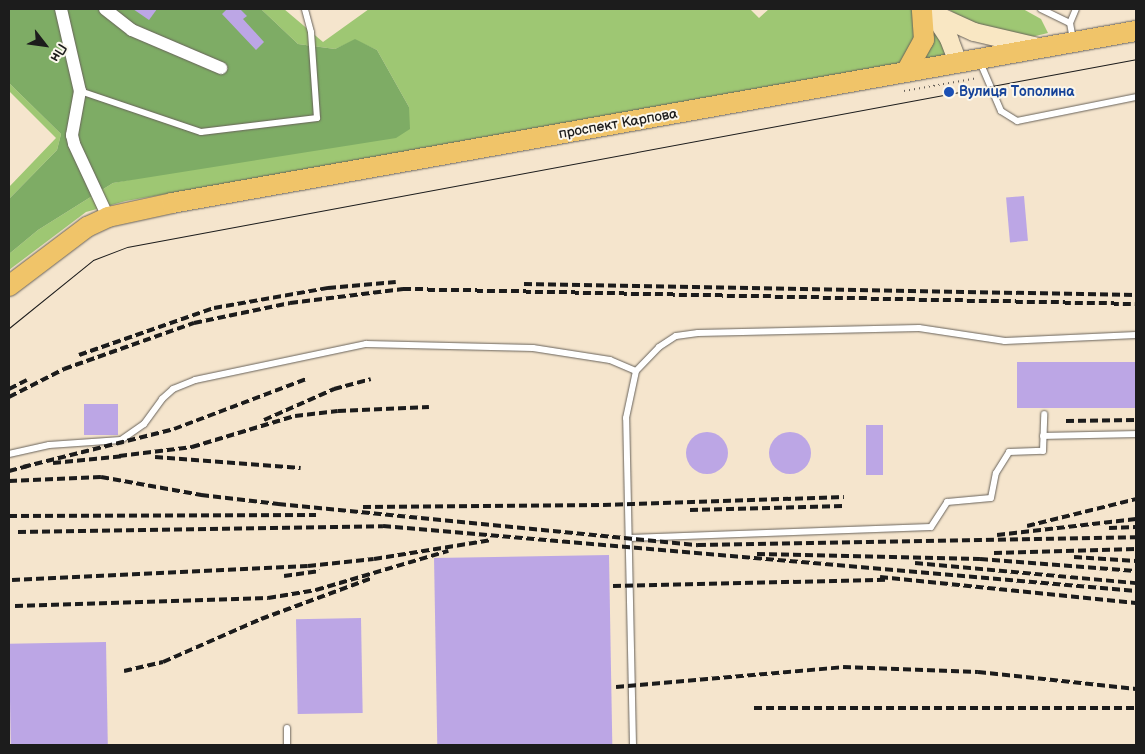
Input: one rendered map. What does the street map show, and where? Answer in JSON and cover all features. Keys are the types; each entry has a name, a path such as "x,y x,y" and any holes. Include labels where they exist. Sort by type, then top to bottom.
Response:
{"main road":[{"path":"927,10 974,32 1042,48"},
{"path":"927,10 949,39 958,62"},
{"path":"905,82 924,40 927,10"},
{"name":"проспект Карпова","path":"9,286 69,237 108,217 162,205 905,82 958,62 983,68 1042,48 1072,32 1136,31"}],"street":[{"path":"61,9 80,90 72,135 74,144 108,217"},
{"path":"105,9 132,30 222,68"}],"lane":[{"path":"80,90 201,132 317,118 311,32 305,9"},
{"path":"1041,9 1072,32 1076,9"},
{"path":"983,68 1001,111 1018,121 1136,97"},
{"path":"633,745 626,418 636,371 660,347 676,336 698,333 919,328 1004,341 1136,334"},
{"path":"9,454 50,445 121,440 144,424 162,398 174,389 195,380 366,344 533,348 610,360 636,371"},
{"path":"629,538 931,527 947,502 991,498 996,473 1009,452 1043,451 1044,414"},
{"path":"1044,436 1136,434"},
{"path":"287,728 287,745"}],"path":[{"path":"905,82 983,68"}],"green space":[{"path":"9,9 261,9 298,44 335,49 355,39 377,50 409,107 410,129 396,138 113,183 38,230 9,254 9,199 57,150 61,134 9,83"},
{"path":"261,9 284,9 323,42 369,9 750,9 759,18 769,9 928,9 963,50 906,65 126,201 86,212 9,270 9,254 38,230 113,183 170,172 409,107 377,50 355,40 335,49 298,44"},
{"path":"948,9 1023,9 1041,19 1048,33 1027,38 976,28"},
{"path":"9,83 61,134 57,150 9,199 9,187 56,138 9,91"}],"building":[{"path":"133,9 157,9 149,20"},
{"path":"227,9 240,9 247,16 243,19 264,42 256,50 222,14"},
{"path":"1024,196 1028,241 1010,242 1006,198"},
{"path":"1017,362 1136,362 1136,408 1017,408"},
{"path":"84,404 118,404 118,435 84,435"},
{"path":"866,425 883,425 883,475 866,475"},
{"path":"711,432 719,435 725,441 728,453 725,465 719,471 703,474 695,471 689,465 686,449 689,441 695,435"},
{"path":"794,432 802,435 808,441 811,453 808,465 802,471 786,474 778,471 772,465 769,449 772,441 778,435"},
{"path":"609,555 612,745 437,745 434,558"},
{"path":"361,618 363,713 298,714 296,619"},
{"path":"106,642 108,745 11,745 9,644"}],"tram line":[{"path":"9,328 93,260 127,247 1136,59"}],"railway":[{"path":"79,355 214,308 328,288 396,282"},
{"path":"524,284 1136,295"},
{"path":"9,397 64,369 194,323 290,303 403,289 1136,304"},
{"path":"23,467 174,429 306,379"},
{"path":"264,420 334,389 371,379"},
{"path":"9,389 27,380"},
{"path":"119,456 192,447 295,416 338,411 429,407"},
{"path":"1066,421 1136,420"},
{"path":"53,463 125,456"},
{"path":"155,457 301,468"},
{"path":"9,471 28,466"},
{"path":"9,481 101,477 201,495 278,504 698,545 1136,537"},
{"path":"363,507 603,505 844,497"},
{"path":"1027,526 1136,499"},
{"path":"690,510 843,506"},
{"path":"9,516 316,515"},
{"path":"997,535 1136,519"},
{"path":"18,532 383,526 1136,591"},
{"path":"1109,528 1136,527"},
{"path":"12,580 308,566 374,559 491,540"},
{"path":"994,553 1136,549"},
{"path":"15,606 268,598 316,590 448,551"},
{"path":"757,554 980,559 1136,571"},
{"path":"1074,557 1136,561"},
{"path":"915,563 1136,583"},
{"path":"284,576 320,571"},
{"path":"880,577 1136,603"},
{"path":"124,671 163,662 261,619 372,578"},
{"path":"613,586 887,580"},
{"path":"616,687 843,667 978,672 1136,689"},
{"path":"754,708 1136,708"}],"place":[{"name":"Вулиця Тополина","path":"949,92"}]}
